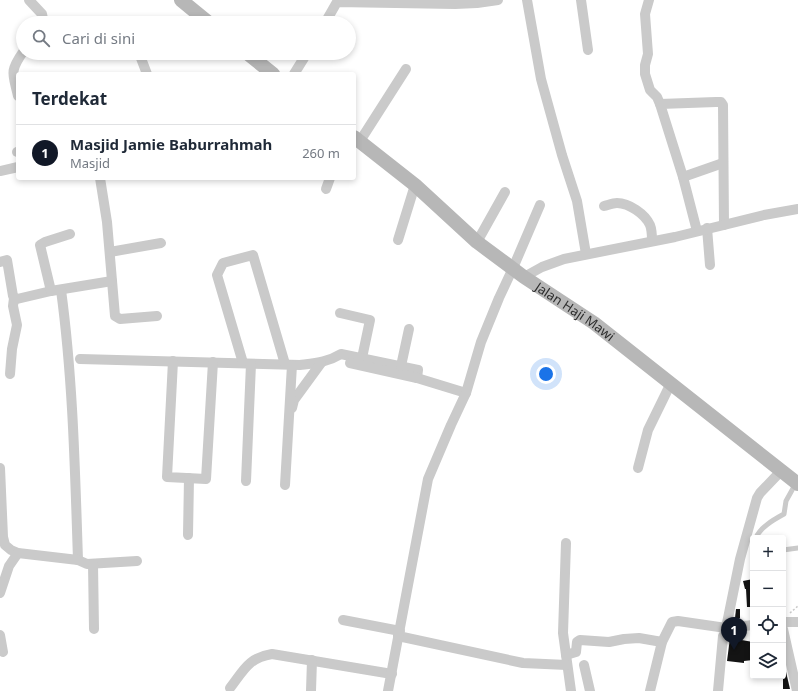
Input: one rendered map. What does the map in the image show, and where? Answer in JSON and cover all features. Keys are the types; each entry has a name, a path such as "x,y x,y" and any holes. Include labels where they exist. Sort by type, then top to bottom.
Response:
{"street":[{"path":"29,0 42,16"},
{"path":"181,0 200,16"},
{"path":"328,16 337,1 455,4 498,0"},
{"path":"526,0 541,79 562,155 577,201 586,254"},
{"path":"581,0 588,50"},
{"path":"649,0 645,14 648,54 645,65 645,74 650,90 657,97 660,104 683,177 697,231"},
{"path":"16,89 12,74 18,60"},
{"path":"142,60 146,72"},
{"path":"256,60 271,72"},
{"path":"295,72 303,60"},
{"path":"357,139 406,69"},
{"path":"660,104 721,102 723,105 724,225"},
{"name":"Jalan Haji Mawi","path":"357,139 415,185 477,242 518,273 594,322 797,483"},
{"path":"683,177 723,163"},
{"path":"0,171 16,167"},
{"path":"100,180 110,252 115,316 117,318 157,316"},
{"path":"326,189 329,180"},
{"path":"398,240 415,185"},
{"path":"477,242 505,192"},
{"path":"604,206 617,203 634,209 644,217 650,226 652,241"},
{"path":"388,691 428,479 466,393 481,342 499,298 518,273 540,205"},
{"path":"518,273 542,267 564,259 652,241 764,215 798,209"},
{"path":"707,228 710,265"},
{"path":"70,234 40,245 56,290 66,326 74,447 78,560"},
{"path":"110,252 160,243"},
{"path":"246,481 247,363 217,275 223,263 253,255 288,365 288,421 285,485"},
{"path":"0,262 7,260 14,298 13,306 16,325 10,374"},
{"path":"14,298 17,299 56,290 112,281"},
{"path":"340,314 370,320 362,358"},
{"path":"402,366 409,329"},
{"path":"80,359 288,365 320,363 333,359 342,354 418,370 417,378"},
{"path":"173,361 167,477 206,479 213,362"},
{"path":"288,421 294,400 320,363"},
{"path":"350,363 417,378 466,393"},
{"path":"638,468 648,430 671,383"},
{"path":"0,468 3,542 8,548 18,553 78,560 87,564 137,561"},
{"path":"726,628 740,559 757,498 781,471"},
{"path":"188,535 190,478"},
{"path":"566,543 563,626 571,691"},
{"path":"0,593 8,566 18,553"},
{"path":"93,564 94,629"},
{"path":"343,620 523,663 566,660 576,652 577,642 580,640 609,642 639,638 662,642"},
{"path":"650,691 662,642 670,623 674,621 726,628 750,625"},
{"path":"786,622 798,622"},
{"path":"718,691 724,634 733,631 750,630"},
{"path":"0,635 3,652"},
{"path":"786,642 797,691"},
{"path":"230,688 250,662 260,656 272,654 392,674"},
{"path":"311,691 312,660"},
{"path":"584,665 590,691"}],"lane":[{"path":"758,535 784,514 786,501 797,483"},
{"path":"786,550 798,548"}],"building":[{"path":"750,580 750,607 747,607 746,589 743,581"},
{"path":"736,609 740,609 740,618 735,618"},
{"path":"730,638 750,641 750,660 744,661 744,663 727,661"},
{"path":"786,672 790,689 783,689 783,679 786,679"}],"place":[{"name":"Masjid Jamie Baburrahmah","path":"734,650"}]}
